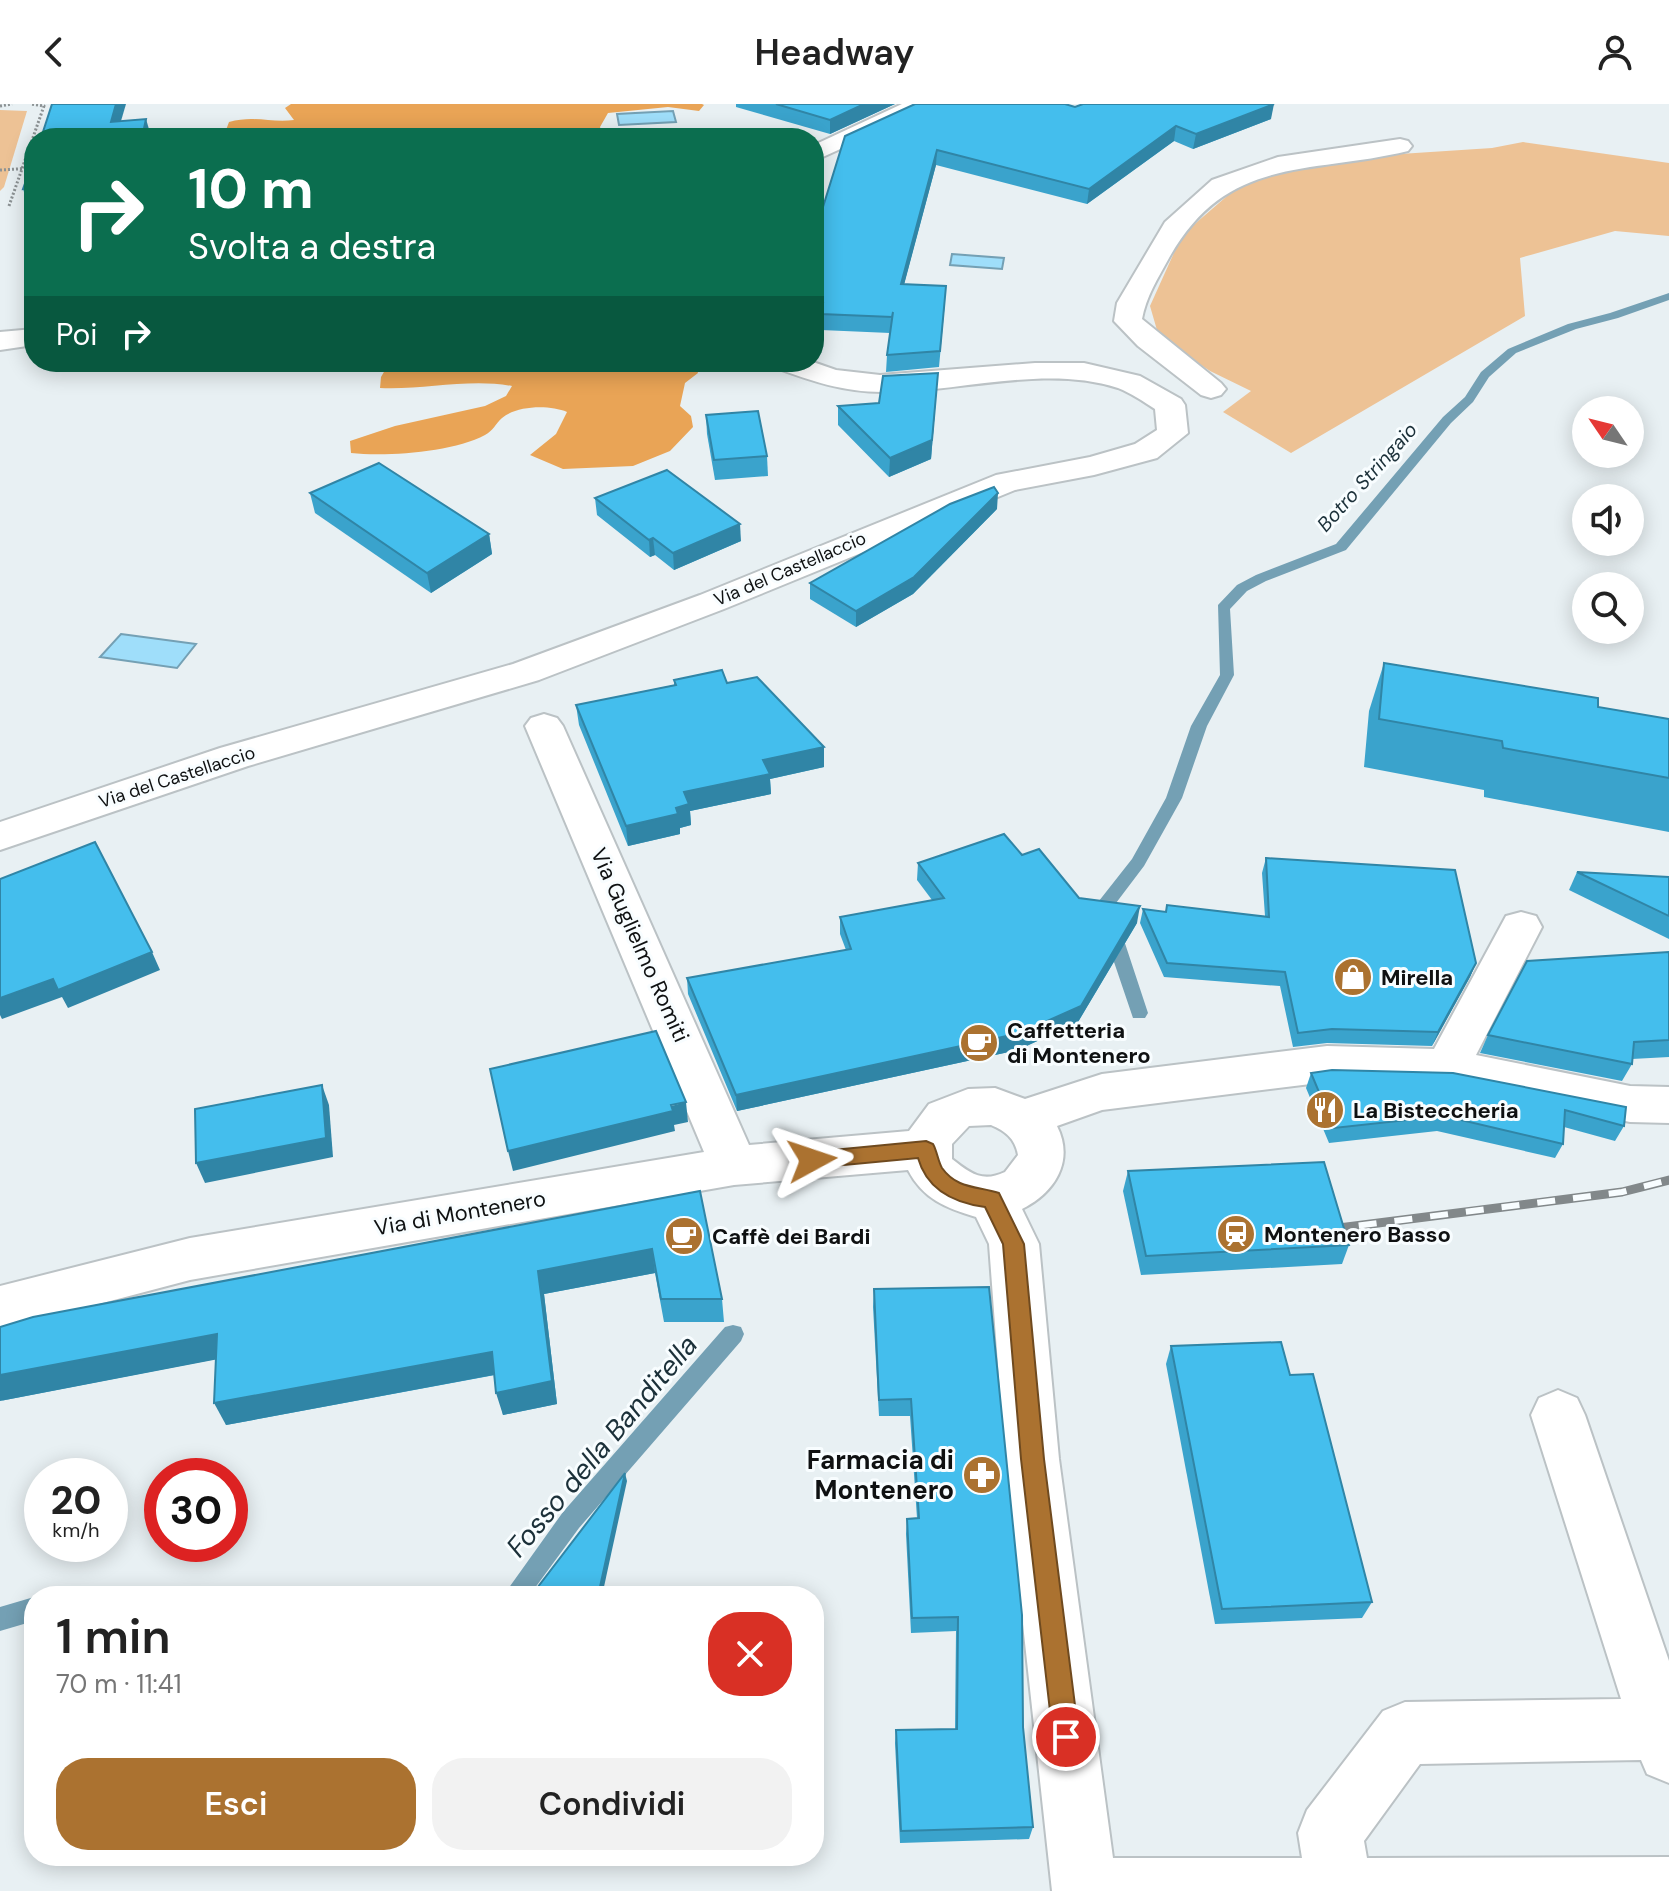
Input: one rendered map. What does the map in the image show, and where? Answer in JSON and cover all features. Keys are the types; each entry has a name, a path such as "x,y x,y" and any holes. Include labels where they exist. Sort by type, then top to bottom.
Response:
{"street":[{"path":"824,149 920,104"},
{"path":"804,372 894,383 1070,370 1134,383 1155,392 1170,405 1220,386 1147,342 1128,321 1131,303 1174,227 1221,185 1278,164 1400,146"},
{"path":"0,341 24,338"},
{"name":"Via del Castellaccio","path":"0,836 234,757 526,672 712,602 1007,482 1094,466 1146,451 1173,433 1174,416 1170,405"},
{"name":"Via Guglielmo Romiti","path":"544,726 734,1166"},
{"path":"1447,1067 1521,927"},
{"path":"1024,1121 1051,1108 1102,1092 1327,1064 1447,1067 1630,1104 1669,1105"},
{"path":"995,1106 1024,1121 1040,1143 1039,1169 1022,1190 992,1199 966,1196 946,1185 931,1169 926,1149 936,1124 962,1108 995,1106"},
{"name":"Via di Montenero","path":"0,1308 190,1259 734,1166 926,1149"},
{"path":"992,1199 1014,1244 1032,1459 1085,1891 1669,1890"},
{"path":"1341,1891 1330,1833 1405,1733 1666,1740 1558,1415"}],"path":[{"path":"0,106 12,104"},
{"path":"31,104 44,106 36,128"},
{"path":"9,206 24,163"},
{"path":"1,170 22,169"}],"shaded area":[{"path":"291,104 704,105 699,111 668,107 608,113 600,128 227,128 229,122 238,120 294,120 285,108"},
{"path":"0,110 27,111 4,187 0,191"},
{"path":"1523,142 1669,163 1669,236 1615,231 1520,258 1525,316 1291,453 1223,412 1251,391 1210,371 1159,337 1150,306 1182,235 1234,190 1288,168 1354,157 1492,148"},
{"path":"384,372 698,373 685,383 680,406 691,416 693,427 670,451 633,466 563,469 530,455 556,434 567,412 543,407 509,414 485,435 456,446 401,454 351,453 350,441 395,426 485,406 506,396 512,386 479,383 380,388"}],"water":[{"path":"673,111 676,122 619,125 617,114"},
{"path":"952,254 1004,258 1002,269 950,265"},
{"path":"121,634 196,644 177,668 100,657"}],"building":[{"path":"52,104 116,104 111,122 146,119 144,128 44,128"},
{"path":"776,104 864,104 830,120"},
{"path":"915,104 1065,104 1075,107 1083,104 1274,104 1196,134 1176,126 1089,189 937,150 901,284 946,286 940,351 887,355 893,312 892,317 824,314 824,204 845,136"},
{"path":"938,373 932,440 890,458 838,406 879,403 883,376"},
{"path":"758,411 767,456 714,460 706,415"},
{"path":"379,463 489,534 427,573 310,493"},
{"path":"667,470 740,524 673,553 653,538 649,540 595,498"},
{"path":"994,487 998,493 914,577 856,611 810,583 950,504"},
{"path":"1384,663 1598,698 1598,707 1669,719 1669,778 1503,748 1502,741 1379,719"},
{"path":"722,670 727,683 757,677 824,747 763,760 770,774 684,792 689,804 676,808 678,814 626,826 576,705 676,685 674,680"},
{"path":"1004,834 1022,855 1039,849 1079,898 1140,906 1081,1006 1020,1033 736,1095 687,978 851,949 840,917 944,898 918,863"},
{"path":"95,842 152,952 58,990 53,979 0,998 0,879"},
{"path":"1266,858 1455,870 1476,963 1438,1032 1332,1029 1298,1033 1285,972 1167,963 1143,909 1166,912 1167,905 1269,917"},
{"path":"1577,872 1669,877 1669,916"},
{"path":"1669,952 1669,1040 1634,1042 1632,1064 1488,1035 1527,961"},
{"path":"656,1031 686,1102 671,1105 673,1111 508,1151 490,1069"},
{"path":"1332,1070 1453,1073 1626,1107 1624,1126 1565,1110 1563,1144 1444,1116 1334,1128 1311,1073"},
{"path":"322,1085 326,1138 196,1163 195,1109"},
{"path":"1324,1162 1349,1245 1146,1256 1128,1171"},
{"path":"700,1191 722,1299 661,1299 652,1249 538,1271 552,1381 496,1393 492,1352 214,1403 217,1334 0,1375 0,1327 33,1317"},
{"path":"989,1287 1022,1615 1023,1727 1033,1827 901,1831 896,1730 957,1729 958,1617 912,1618 907,1519 919,1518 911,1399 879,1400 874,1289"},
{"path":"1281,1342 1290,1375 1313,1374 1372,1602 1222,1609 1171,1346"},
{"path":"625,1473 600,1586 539,1586"}],"waterway":[{"name":"Botro Stringaio","path":"1139,1013 1104,906 1138,862 1174,798 1199,726 1227,675 1223,608 1242,588 1261,578 1341,547 1447,420 1469,399 1485,375 1512,351 1572,326 1614,316 1669,296"},
{"name":"Fosso della Banditella","path":"522,1586 571,1520 733,1334"},
{"name":"Fosso della Banditella","path":"0,1619 24,1612"}],"railway":[{"path":"1323,1230 1622,1192 1669,1180"}],"place":[{"name":"Mirella","path":"1353,977"},
{"name":"Caffetteria di Montenero","path":"979,1043"},
{"name":"La Bisteccheria","path":"1325,1110"},
{"name":"Montenero Basso","path":"1236,1234"},
{"name":"Caffè dei Bardi","path":"684,1236"},
{"name":"Farmacia di Montenero","path":"982,1475"}],"route":[{"path":"812,1160 926,1149 931,1169 946,1185 966,1196 992,1199 1014,1244 1032,1459 1066,1737"}]}
